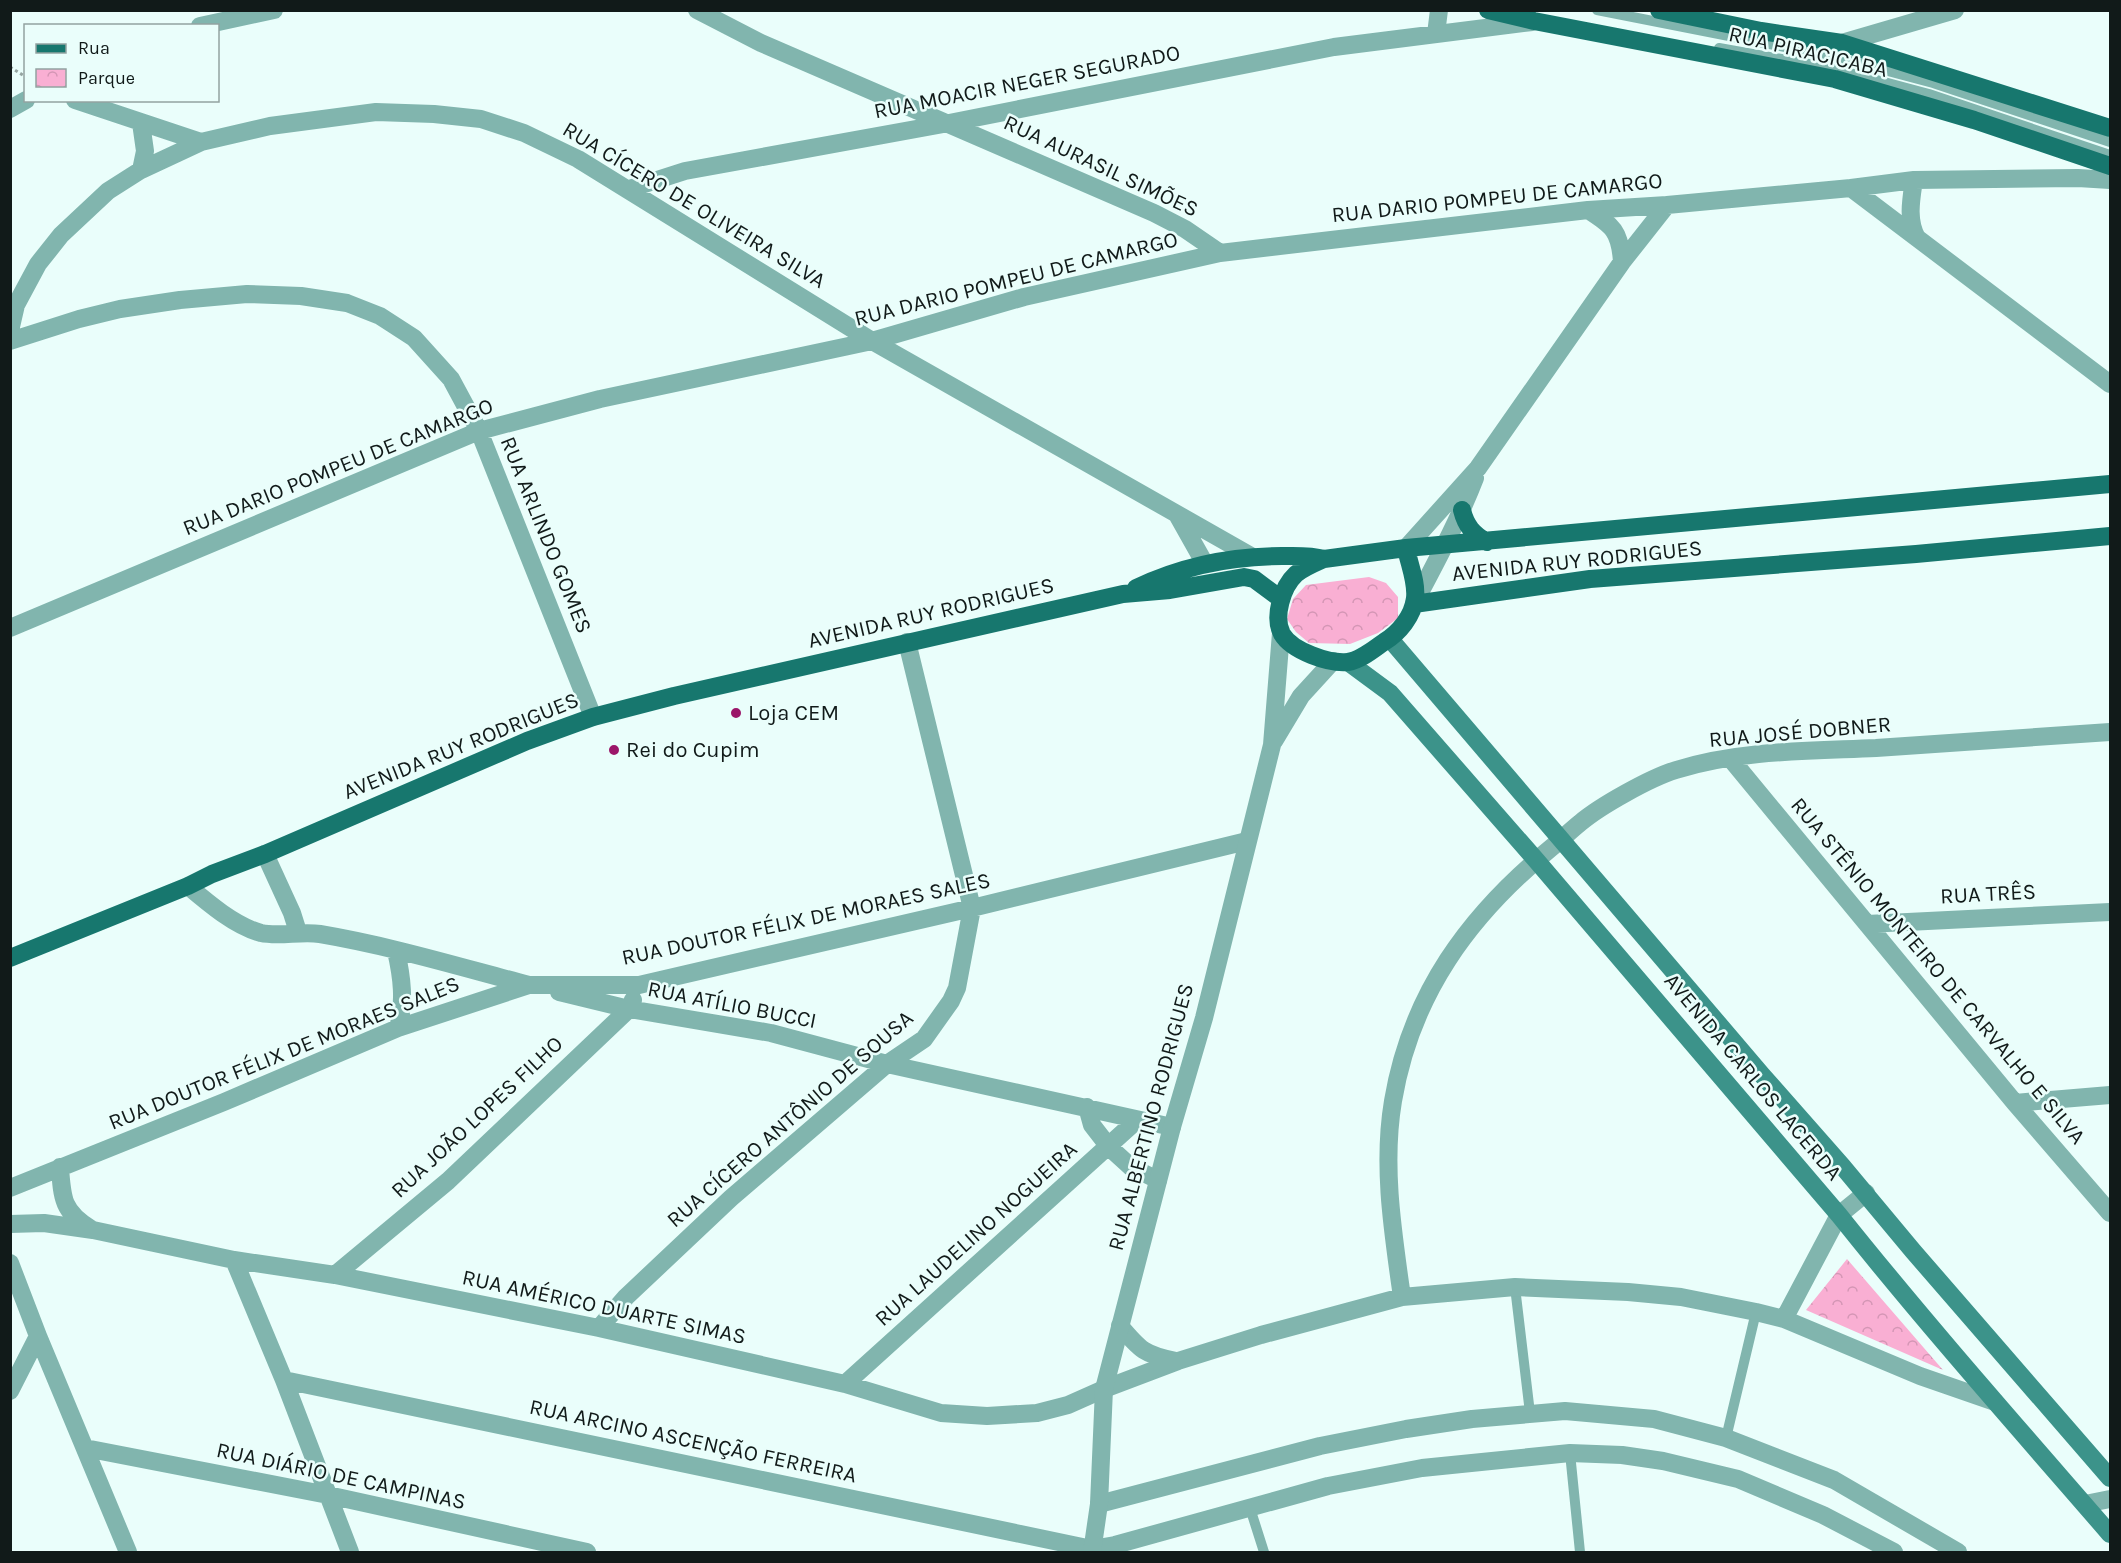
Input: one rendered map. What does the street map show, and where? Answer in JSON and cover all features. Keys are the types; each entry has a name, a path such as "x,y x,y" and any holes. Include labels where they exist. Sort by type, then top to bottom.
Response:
{"main road":[{"name":"RUA PIRACICABA","path":"1488,10 1528,16 1835,79 1974,120 2110,166"},
{"name":"RUA PIRACICABA","path":"1659,10 1761,31 1842,43 2110,128"},
{"name":"AVENIDA RUY RODRIGUES","path":"1123,594 1163,575 1205,564 1251,556 1314,556 1324,559 1406,549 2110,484"},
{"path":"1462,510 1468,526 1477,536 1487,542"},
{"name":"AVENIDA RUY RODRIGUES","path":"1414,604 1590,579 1916,554 2110,536"},
{"path":"1324,559 1296,574 1287,585 1281,599 1279,615 1281,633 1297,648 1308,654 1341,661 1360,657 1390,639 1403,626 1414,604 1414,584 1406,549"},
{"name":"AVENIDA RUY RODRIGUES","path":"10,958 265,854 527,741 593,717 674,696 1123,594 1170,590 1244,577 1254,579 1281,599"},
{"name":"AVENIDA CARLOS LACERDA","path":"1390,639 2110,1478"},
{"name":"AVENIDA CARLOS LACERDA","path":"1341,661 1390,693 1536,860 1839,1215 1884,1272 2110,1534"}],"street":[{"path":"209,24 274,10"},
{"name":"RUA AURASIL SIMÕES","path":"697,10 761,43 1154,213 1185,229 1220,253"},
{"path":"1436,34 1439,10"},
{"path":"1842,43 1955,10"},
{"name":"RUA MOACIR NEGER SEGURADO","path":"629,189 685,171 949,123 1334,47 1436,34 1528,16"},
{"path":"10,109 24,101"},
{"path":"84,102 107,107 141,123 201,142"},
{"name":"RUA CÍCERO DE OLIVEIRA SILVA","path":"10,331 16,305 38,264 61,235 108,191 141,170 201,142 270,126 376,112 481,118 524,133 578,159 872,341 1251,556"},
{"path":"141,123 145,151 141,170"},
{"path":"2078,177 2085,165 2079,156"},
{"name":"RUA DARIO POMPEU DE CAMARGO","path":"10,628 479,431 600,399 872,341 1024,297 1220,253 1588,210 1851,188 1914,180 2078,177 2110,180"},
{"path":"1914,180 1910,214 1912,228 1917,238"},
{"path":"1851,188 2110,384"},
{"path":"1406,549 1479,468 1622,262 1666,205"},
{"path":"1588,210 1614,230 1620,242 1622,262"},
{"name":"RUA ARLINDO GOMES","path":"10,341 110,312 180,300 247,294 301,296 346,303 380,316 414,338 451,379 479,431 593,717"},
{"path":"1414,604 1445,546 1479,468"},
{"path":"1178,516 1205,564"},
{"name":"RUA ALBERTINO RODRIGUES","path":"1092,1551 1099,1504 1104,1389 1172,1127 1204,1018 1272,745 1281,633"},
{"name":"RUA CÍCERO ANTÔNIO DE SOUSA","path":"599,1328 626,1297 731,1198 887,1064 924,1039 951,1001 961,976 972,908 907,642"},
{"name":"RUA ALBERTINO RODRIGUES","path":"1272,745 1301,696 1341,661"},
{"name":"RUA JOSÉ DOBNER","path":"1402,1297 1391,1223 1389,1154 1393,1102 1405,1050 1425,999 1451,952 1487,907 1581,821 1643,785 1674,771 1730,758 2110,732"},
{"name":"RUA STÊNIO MONTEIRO DE CARVALHO E SILVA","path":"1730,758 2015,1103 2110,1213"},
{"name":"RUA DOUTOR FÉLIX DE MORAES SALES","path":"10,1188 256,1089 398,1028 529,985 639,985 972,908 1247,841"},
{"path":"265,854 292,913 298,932"},
{"name":"RUA ATÍLIO BUCCI","path":"188,886 217,909 262,933 319,934 628,1009 771,1033 887,1064 1172,1127"},
{"name":"RUA TRÊS","path":"1867,924 2110,912"},
{"path":"396,951 402,976 403,999 402,1016 398,1028"},
{"name":"RUA JOÃO LOPES FILHO","path":"335,1275 448,1181 628,1009 639,985"},
{"path":"2015,1103 2110,1095"},
{"path":"1088,1107 1092,1125 1109,1147 1131,1167 1158,1180"},
{"name":"RUA LAUDELINO NOGUEIRA","path":"845,1383 1137,1120"},
{"path":"60,1167 63,1198 68,1211 77,1221 93,1230"},
{"path":"1784,1319 1839,1215 1866,1193"},
{"name":"RUA AMÉRICO DUARTE SIMAS","path":"10,1224 44,1224 93,1230 234,1260 335,1275 599,1328 845,1383 941,1413 1011,1416 1056,1409 1178,1361 1261,1335 1402,1297 1515,1287 1628,1292 1681,1297 1756,1312 1784,1319 1920,1376 1995,1402"},
{"path":"234,1260 284,1380 350,1552"},
{"path":"10,1263 128,1552"},
{"path":"1120,1326 1138,1347 1153,1357 1178,1361"},
{"path":"10,1391 38,1336"},
{"name":"RUA ARCINO ASCENÇÃO FERREIRA","path":"284,1380 1092,1551"},
{"path":"1099,1504 1320,1446 1406,1429 1530,1413 1565,1411 1654,1419 1726,1438 1834,1480 1958,1552"},
{"name":"RUA DIÁRIO DE CAMPINAS","path":"85,1448 328,1496 582,1552"},
{"path":"1092,1551 1328,1486 1422,1468 1570,1453 1622,1455 1663,1461 1738,1479 1823,1515 1894,1552"},
{"path":"2085,1504 2110,1499"}],"lane":[{"path":"1596,10 1835,57 1933,83 2110,142"},
{"path":"1528,16 1832,68 1929,94 2110,155"},
{"path":"1515,1287 1530,1413"},
{"path":"1726,1438 1756,1312"},
{"path":"1570,1453 1580,1552"},
{"path":"1250,1509 1264,1552"}],"path":[{"path":"10,67 24,76"}],"green space":[{"path":"1369,577 1386,583 1398,597 1398,618 1378,633 1350,644 1309,643 1296,632 1287,619 1293,599 1306,585"},
{"path":"1847,1259 1943,1370 1806,1310"}],"place":[{"name":"Loja CEM","path":"736,713"},
{"name":"Rei do Cupim","path":"614,750"}]}
